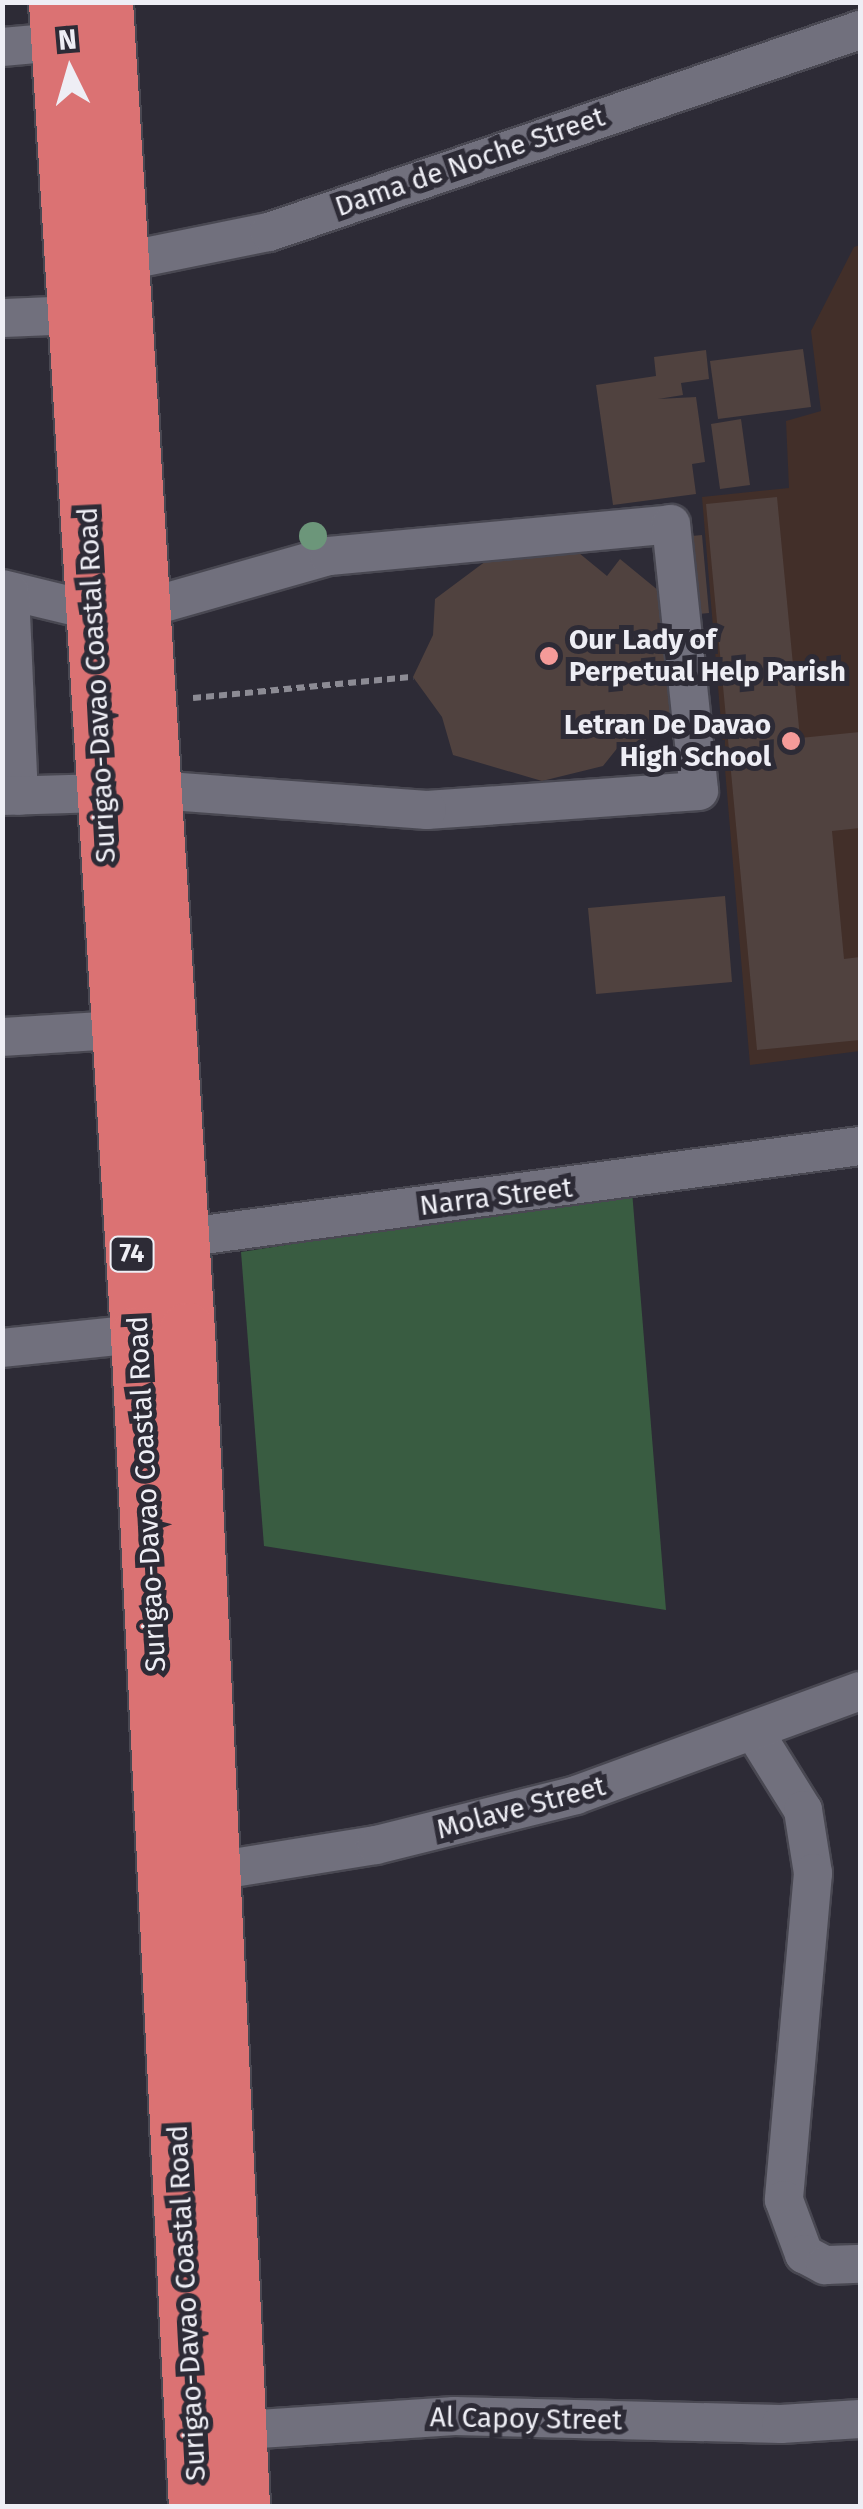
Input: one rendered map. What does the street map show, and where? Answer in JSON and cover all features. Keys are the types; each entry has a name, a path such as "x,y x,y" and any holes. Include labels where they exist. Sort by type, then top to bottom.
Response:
{"highway":[{"name":"Surigao-Davao Coastal Road","path":"105,2 93,611 116,1030 156,1242 138,1334 190,1875"},
{"name":"Surigao-Davao Coastal Road","path":"57,22 146,608 157,790 156,1242 216,2432 242,2506"},
{"path":"93,611 146,608"},
{"path":"103,793 157,790"},
{"name":"Surigao-Davao Coastal Road","path":"196,2506 216,2432"}],"street":[{"path":"2,47 57,22"},
{"name":"Dama de Noche Street","path":"2,318 100,290 860,30"},
{"path":"146,608 216,583 329,556 671,524 699,791 394,810 157,790"},
{"path":"93,611 6,590 10,796 103,793"},
{"path":"2,1037 116,1030"},
{"name":"Narra Street","path":"156,1242 860,1146"},
{"path":"2,1348 138,1334"},
{"name":"Molave Street","path":"190,1875 376,1845 576,1796 860,1691"},
{"path":"755,1733 803,1810 812,1873 784,2200 804,2254 824,2265 860,2264"},
{"name":"Al Capoy Street","path":"216,2432 454,2416 781,2424 860,2419"}],"path":[{"path":"152,702 413,677"}],"shaded area":[{"name":"Letran De Davao High School","path":"860,245 860,1051 750,1065 702,497 789,488 786,421 821,411 811,331 854,247"}],"green space":[{"path":"632,1191 666,1610 264,1546 241,1252"}],"building":[{"path":"803,349 811,407 718,419 710,361"},
{"path":"706,350 709,379 681,383 683,395 658,399 696,397 705,462 692,464 696,494 613,505 596,385 656,376 654,357"},
{"path":"741,419 750,485 720,489 711,424"},
{"path":"777,497 800,738 860,732 860,828 832,831 844,959 860,957 860,1040 757,1050 706,504"},
{"path":"702,535 709,613 688,615 681,537"},
{"name":"Our Lady of Perpetual Help Parish","path":"579,553 607,576 620,559 670,600 681,700 632,755 619,746 603,766 542,781 453,755 442,717 413,677 433,635 435,599 490,558"},
{"path":"725,896 732,982 596,994 588,908"}],"place":[{"name":"Our Lady of Perpetual Help Parish","path":"549,656"},
{"name":"Letran De Davao High School","path":"791,741"}]}
